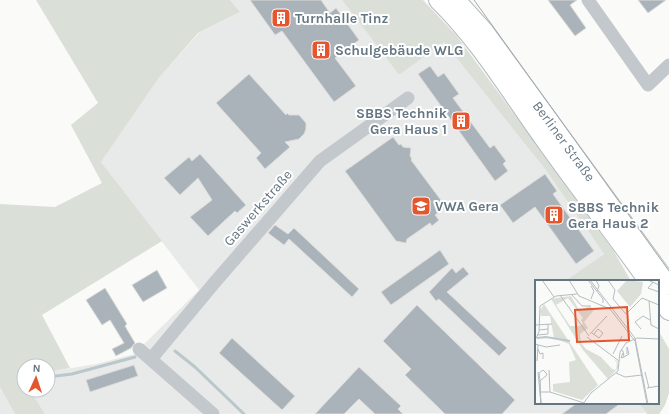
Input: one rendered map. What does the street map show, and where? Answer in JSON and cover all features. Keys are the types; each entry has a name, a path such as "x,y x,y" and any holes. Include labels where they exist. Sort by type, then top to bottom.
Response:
{"main road":[{"name":"Berliner Straße","path":"438,0 451,13 487,58 647,280"},
{"name":"Berliner Straße","path":"456,0 484,31 669,285"},
{"path":"659,296 669,311"}],"street":[{"path":"588,0 648,85 669,65"},
{"name":"Gaswerkstraße","path":"151,359 214,282 320,161 408,98"},
{"path":"139,348 213,414"}],"shaded area":[{"path":"36,0 230,0 240,12 198,33 158,79 101,162 162,241 42,315 70,368 56,371 56,358 16,358 16,398 35,398 45,414 15,414 0,387 0,204 55,207 102,183 71,125 98,103"},
{"path":"230,0 342,0 399,75 444,41 545,169 604,254 566,280 535,280 535,404 640,404 648,413 45,414 35,398 56,398 56,371 96,364 134,354 199,290 101,162 158,79 199,33 240,12"},
{"path":"342,0 423,0 456,35 613,250 630,280 566,280 604,254 545,169 444,42 399,75"},
{"path":"659,332 669,349 669,393 665,405 659,414 646,414 647,413 640,404 659,404"},
{"path":"0,387 15,414 0,414"}],"building":[{"name":"Schulgebäude WLG","path":"250,0 321,0 330,13 336,8 359,40 335,58 356,86 334,102 282,31 275,35"},
{"path":"548,0 577,0 570,5 586,28 575,36"},
{"path":"638,0 666,0 648,13"},
{"name":"SBBS Technik Gera Haus 1","path":"430,66 438,77 444,73 459,94 453,98 490,148 494,145 506,161 503,164 508,171 495,181 418,74"},
{"path":"249,74 286,115 287,113 289,115 299,115 306,123 304,134 299,139 285,142 290,147 265,169 256,158 261,153 216,103"},
{"path":"393,137 399,145 401,144 403,147 411,148 411,160 446,207 435,215 439,220 432,226 430,223 407,239 406,243 396,241 345,171"},
{"path":"200,154 246,205 237,213 235,211 208,236 190,217 212,200 198,178 180,195 164,178 189,157 192,161"},
{"name":"SBBS Technik Gera Haus 2","path":"545,174 557,191 553,194 594,251 576,264 535,207 513,223 500,205"},
{"path":"275,225 288,234 294,228 359,289 352,297 289,239 284,245 268,233"},
{"path":"440,250 449,264 391,305 381,292"},
{"path":"463,267 469,274 447,292 507,348 499,356 439,299 436,301 429,292 452,268 456,273"},
{"path":"157,270 167,288 143,302 132,285"},
{"path":"105,288 127,324 125,326 135,343 131,348 116,356 112,349 124,343 110,320 102,325 86,300"},
{"path":"417,305 515,400 502,414 445,414 405,375 411,369 383,341"},
{"path":"232,338 295,396 282,410 219,353"},
{"path":"134,365 138,376 90,392 86,380"},
{"path":"359,367 401,406 398,409 403,414 375,414 359,399 344,414 315,414"},
{"path":"576,404 620,404 606,414 562,414"}],"waterway":[{"path":"175,351 195,367 244,414"},
{"path":"56,376 72,374 135,357"}],"tram line":[{"path":"474,0 669,271"}],"place":[{"name":"Turnhalle Tinz","path":"281,18"},
{"name":"Schulgebäude WLG","path":"321,50"},
{"name":"SBBS Technik Gera Haus 1","path":"461,121"},
{"name":"VWA Gera","path":"421,206"},
{"name":"SBBS Technik Gera Haus 2","path":"554,215"}]}
